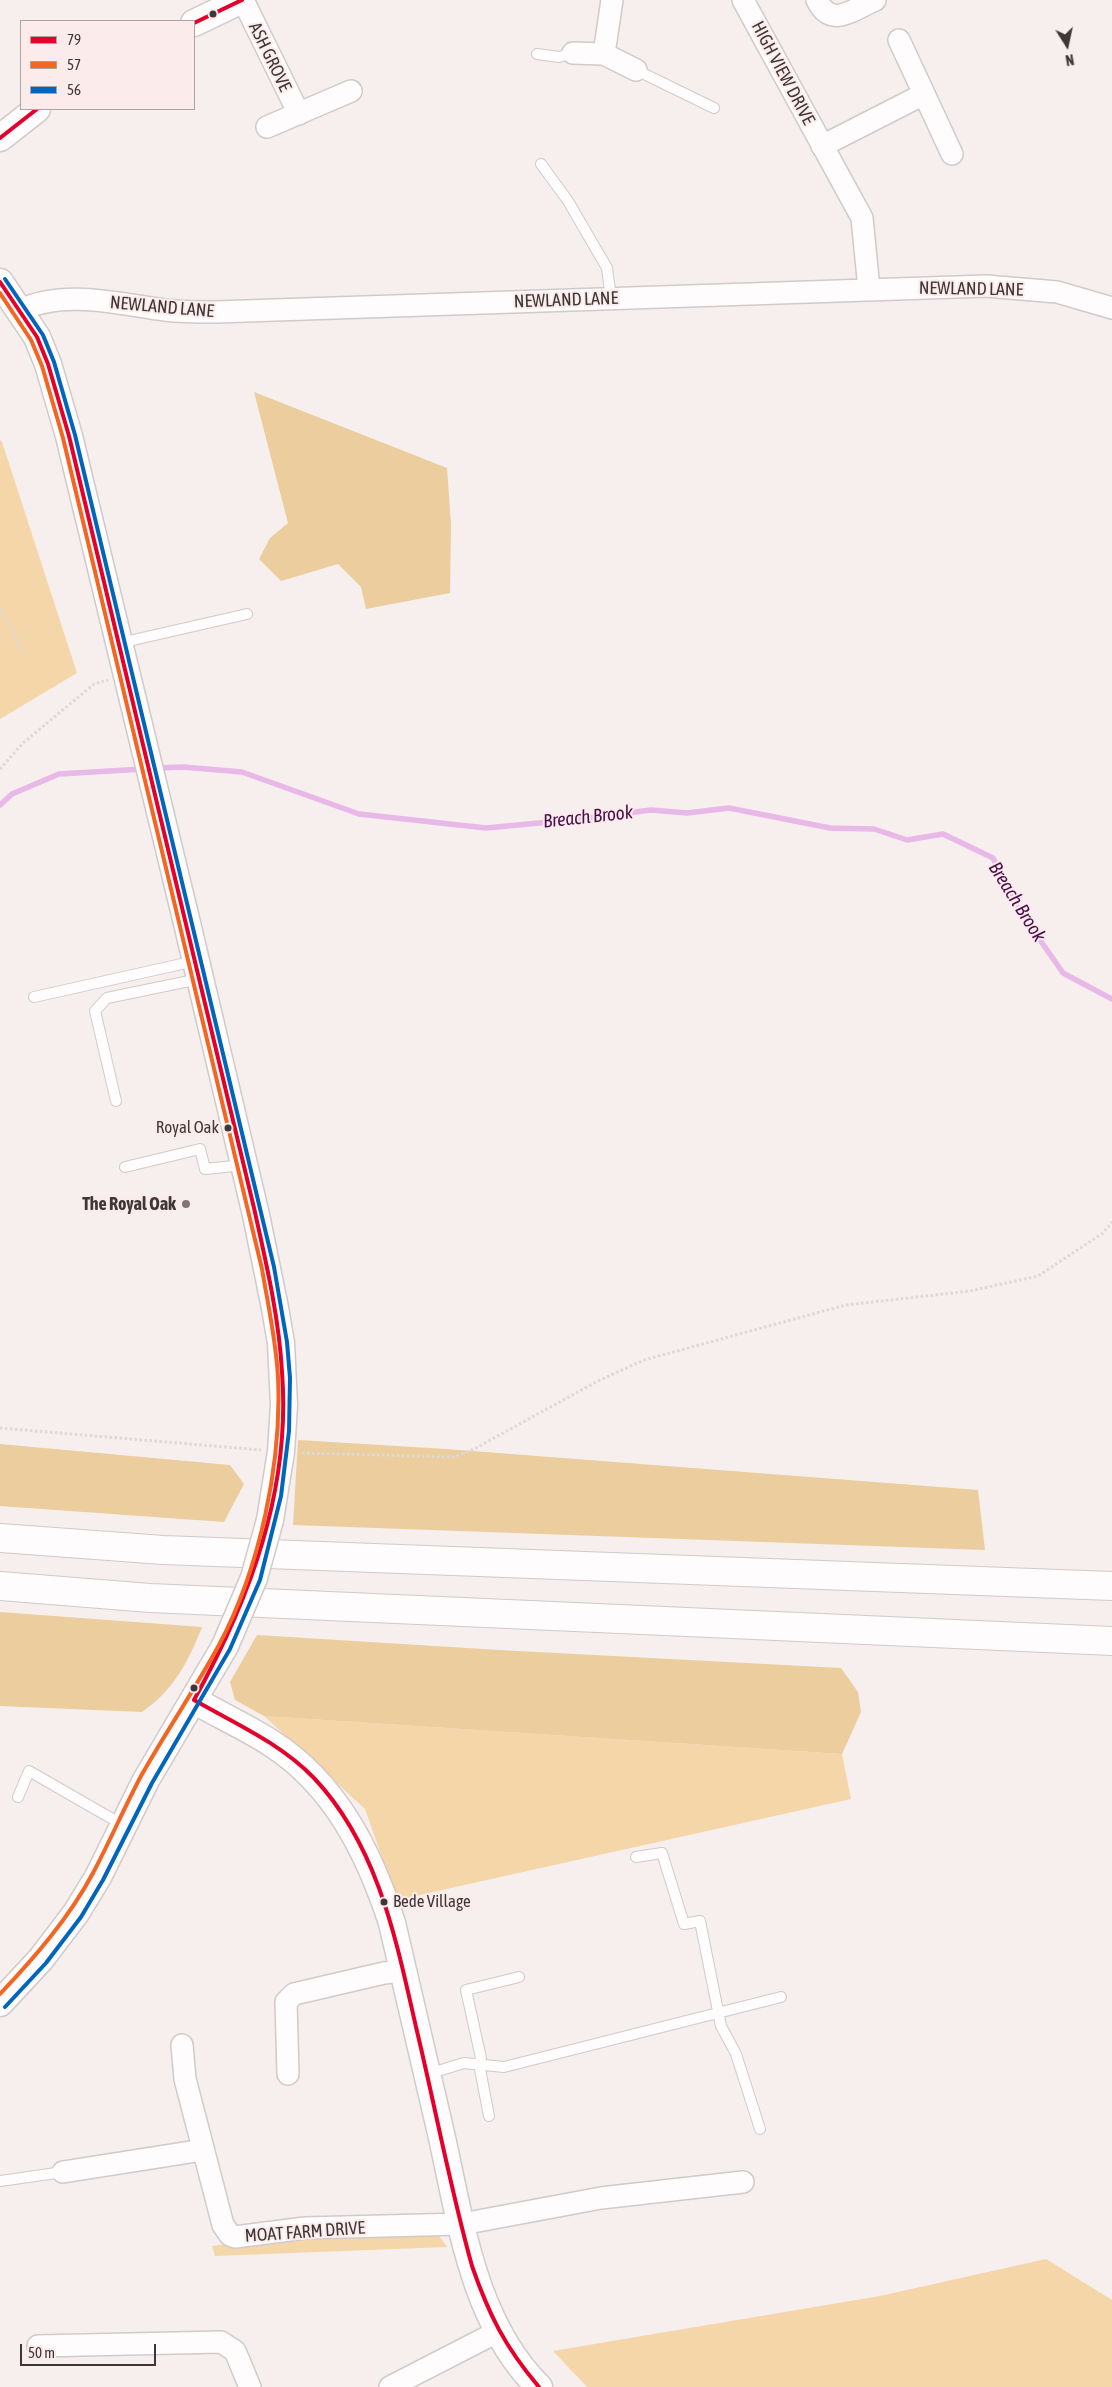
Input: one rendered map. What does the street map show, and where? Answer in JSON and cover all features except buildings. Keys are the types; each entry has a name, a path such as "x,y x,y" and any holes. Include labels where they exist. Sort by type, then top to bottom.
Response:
{"highway":[{"path":"0,1538 163,1550 1112,1586"},
{"path":"0,1586 150,1598 1112,1641"}],"street":[{"path":"195,23 242,0"},
{"name":"ASH GROVE","path":"242,0 299,114"},
{"path":"604,54 612,0"},
{"name":"HIGH VIEW DRIVE","path":"743,0 862,218 869,289"},
{"path":"817,0 822,11 830,16 838,16 875,0"},
{"path":"899,40 952,154"},
{"path":"573,53 604,54 636,70"},
{"name":"ASH GROVE","path":"267,127 351,91"},
{"name":"HIGH VIEW DRIVE","path":"822,146 924,94"},
{"path":"0,138 36,110"},
{"path":"0,282 37,337 58,394 148,757 268,1268 281,1343 284,1404 276,1495 270,1520 254,1578 225,1646 146,1780 98,1877 76,1913 41,1959 2,1995"},
{"name":"NEWLAND LANE","path":"20,310 36,302 72,300 118,303 167,310 216,312 986,286 1057,292 1112,308"},
{"path":"194,1700 270,1742 299,1764 330,1796 348,1822 380,1886 392,1923 474,2269 499,2331 532,2384"},
{"path":"288,2074 286,2002 294,1994 384,1973 403,1971"},
{"path":"63,2172 203,2150 185,2079 182,2045"},
{"name":"MOAT FARM DRIVE","path":"203,2150 223,2225 226,2231 235,2237 305,2228 462,2224"},
{"path":"462,2224 600,2198 743,2182"},
{"path":"390,2387 499,2331"},
{"path":"38,2346 222,2342 235,2351 250,2387"}],"lane":[{"path":"537,54 559,57 573,53"},
{"path":"636,70 714,108"},
{"path":"541,164 568,201 607,268 611,298"},
{"path":"120,643 247,614"},
{"path":"34,996 198,970"},
{"path":"116,1101 95,1011 107,998 198,970"},
{"path":"125,1167 200,1148 205,1170 244,1165"},
{"path":"18,1797 29,1771 124,1825"},
{"path":"636,1857 662,1853 684,1924 700,1921 720,2012 721,2026 736,2054 760,2129"},
{"path":"489,2116 479,2064 481,2058 466,1990 519,1977"},
{"path":"427,2074 464,2063 504,2066 781,1997"},
{"path":"0,2181 63,2172"}],"path":[{"path":"0,609 23,651"},
{"path":"0,769 23,743 94,684 128,674"},
{"path":"0,1428 281,1452 454,1457 474,1449 598,1381 644,1360 846,1305 970,1291 1038,1276 1103,1233 1112,1222"}],"shaded area":[{"path":"254,392 447,468 451,524 450,593 366,609 361,587 338,564 281,581 259,559 270,538 288,523"},
{"path":"0,440 77,673 0,719"},
{"path":"298,1440 446,1449 978,1490 985,1550 293,1525"},
{"path":"0,1444 230,1465 244,1484 224,1522 0,1506"},
{"path":"0,1612 202,1627 179,1674 163,1694 142,1712 0,1706"},
{"path":"257,1635 841,1668 858,1692 861,1712 842,1754 264,1716 235,1700 230,1682"},
{"path":"264,1716 842,1754 851,1799 397,1900 365,1809"},
{"path":"437,2233 447,2247 215,2256 212,2246 281,2238"},
{"path":"1046,2259 1112,2300 1112,2387 587,2387 553,2351 880,2296"}],"waterway":[{"name":"Breach Brook","path":"157,768 183,767 242,772 359,814 486,828 651,810 687,813 729,808 830,828 874,829 907,840 943,834 993,858 1015,904 1063,973 1112,999"},
{"name":"Breach Brook","path":"0,805 12,794 59,774 143,769"}],"transit line":[{"name":"79","path":"195,23 242,0"},
{"name":"79","path":"0,138 36,110"},
{"name":"56","path":"5,279 43,335 54,362 75,435 274,1267 287,1342 290,1378 289,1431 281,1496 260,1580 230,1649 152,1783 103,1880 81,1917 46,1963 5,2007"},
{"name":"79","path":"0,282 37,337 48,364 69,436 254,1208 278,1331 282,1372 283,1416 280,1459 273,1501 249,1583 233,1623 194,1700 287,1754 314,1778 336,1805 354,1833 382,1895 392,1927 472,2266 499,2330 539,2387"},
{"name":"57","path":"0,293 31,340 42,366 63,438 262,1269 272,1323 278,1377 278,1410 272,1479 257,1549 233,1615 210,1661 141,1776 84,1890 51,1936 0,1994"}],"place":[{"name":"Royal Oak","path":"228,1128"},
{"name":"The Royal Oak","path":"186,1204"},
{"name":"Bede Village","path":"384,1902"}]}
